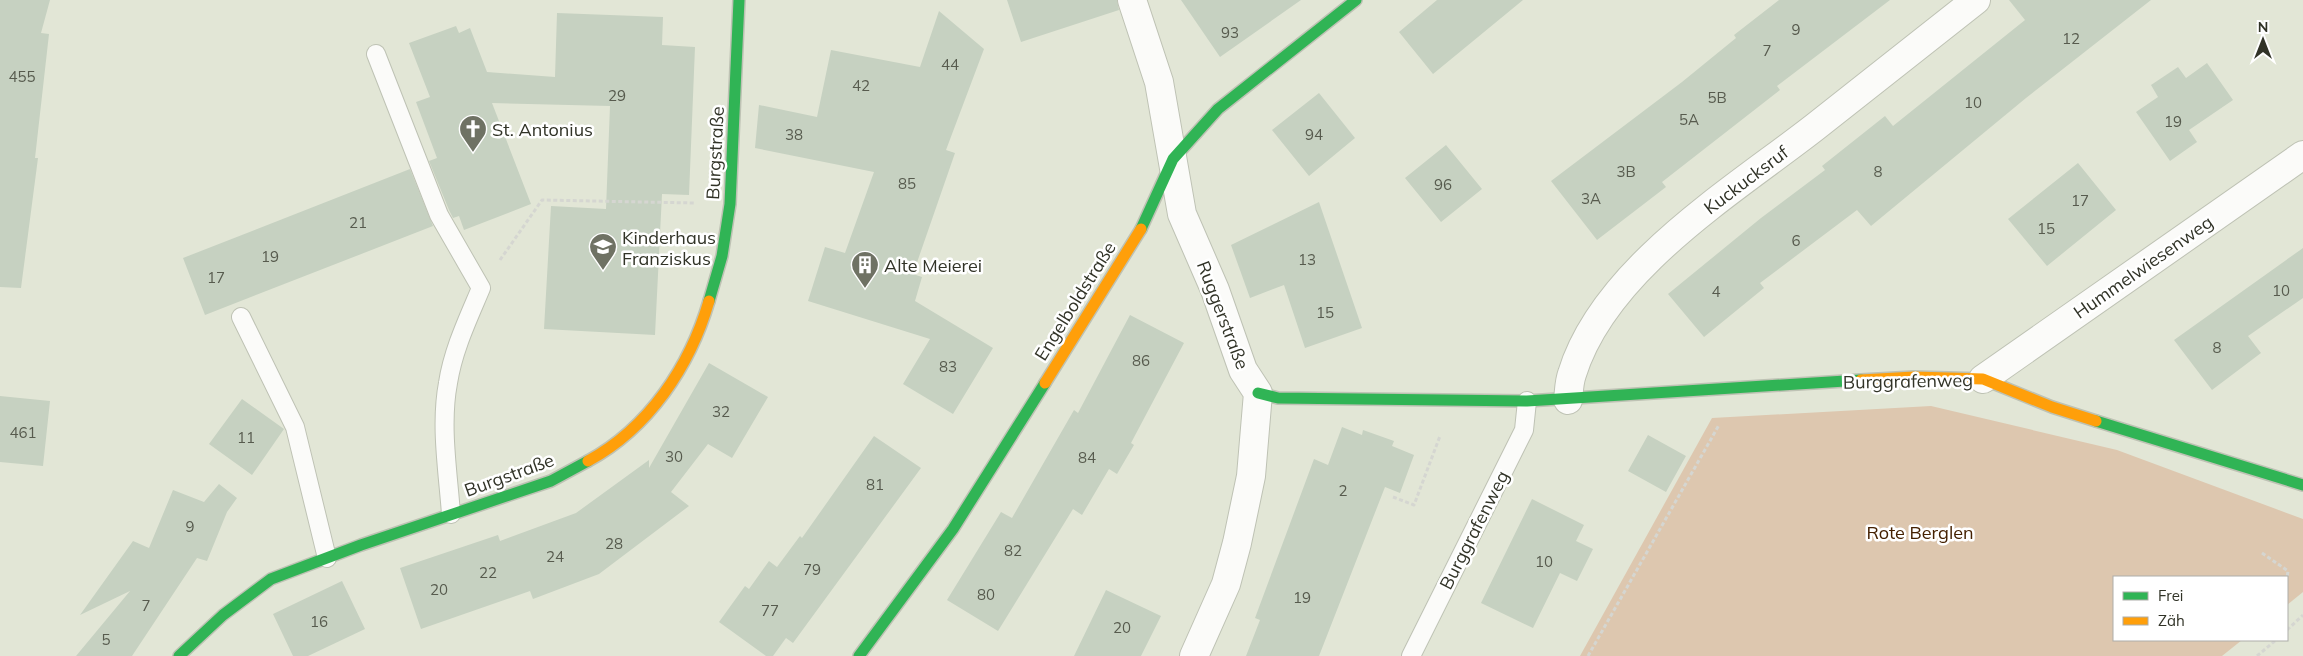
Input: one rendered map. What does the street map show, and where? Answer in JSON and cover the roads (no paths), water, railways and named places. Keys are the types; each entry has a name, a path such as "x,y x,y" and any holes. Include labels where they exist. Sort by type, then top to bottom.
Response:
{"street":[{"name":"Burgstraße","path":"179,656 223,615 270,579 451,514 551,481 594,458 631,431 658,404 681,369 707,307 722,256 730,204 739,0"},
{"name":"Ruggerstraße","path":"1132,0 1159,82 1174,159 1182,214 1215,290 1243,370 1258,393"},
{"name":"Engelboldstraße","path":"859,656 953,529 1139,234 1174,159 1218,109 1356,0"},
{"name":"Kuckucksruf","path":"1568,400 1571,375 1585,342 1615,296 1665,242 1816,127 1976,0"},
{"name":"Hummelwiesenweg","path":"1983,379 2303,155"},
{"name":"Burggrafenweg","path":"1258,393 1278,398 1527,401 1568,400 1914,377 1983,379 2052,407 2303,485"},
{"path":"1194,656 1226,584 1237,543 1251,476 1258,393"}],"lane":[{"path":"376,54 439,215 481,288 455,353 447,384 446,429 451,514"},
{"path":"241,317 295,427 327,558"},
{"name":"Burggrafenweg","path":"1410,656 1524,430 1527,401"}],"place":[{"name":"St. Antonius","path":"473,153"},
{"name":"Kinderhaus Franziskus","path":"603,271"},
{"name":"Alte Meierei","path":"865,289"}],"park label":[{"name":"Rote Berglen","path":"1920,532"}]}
